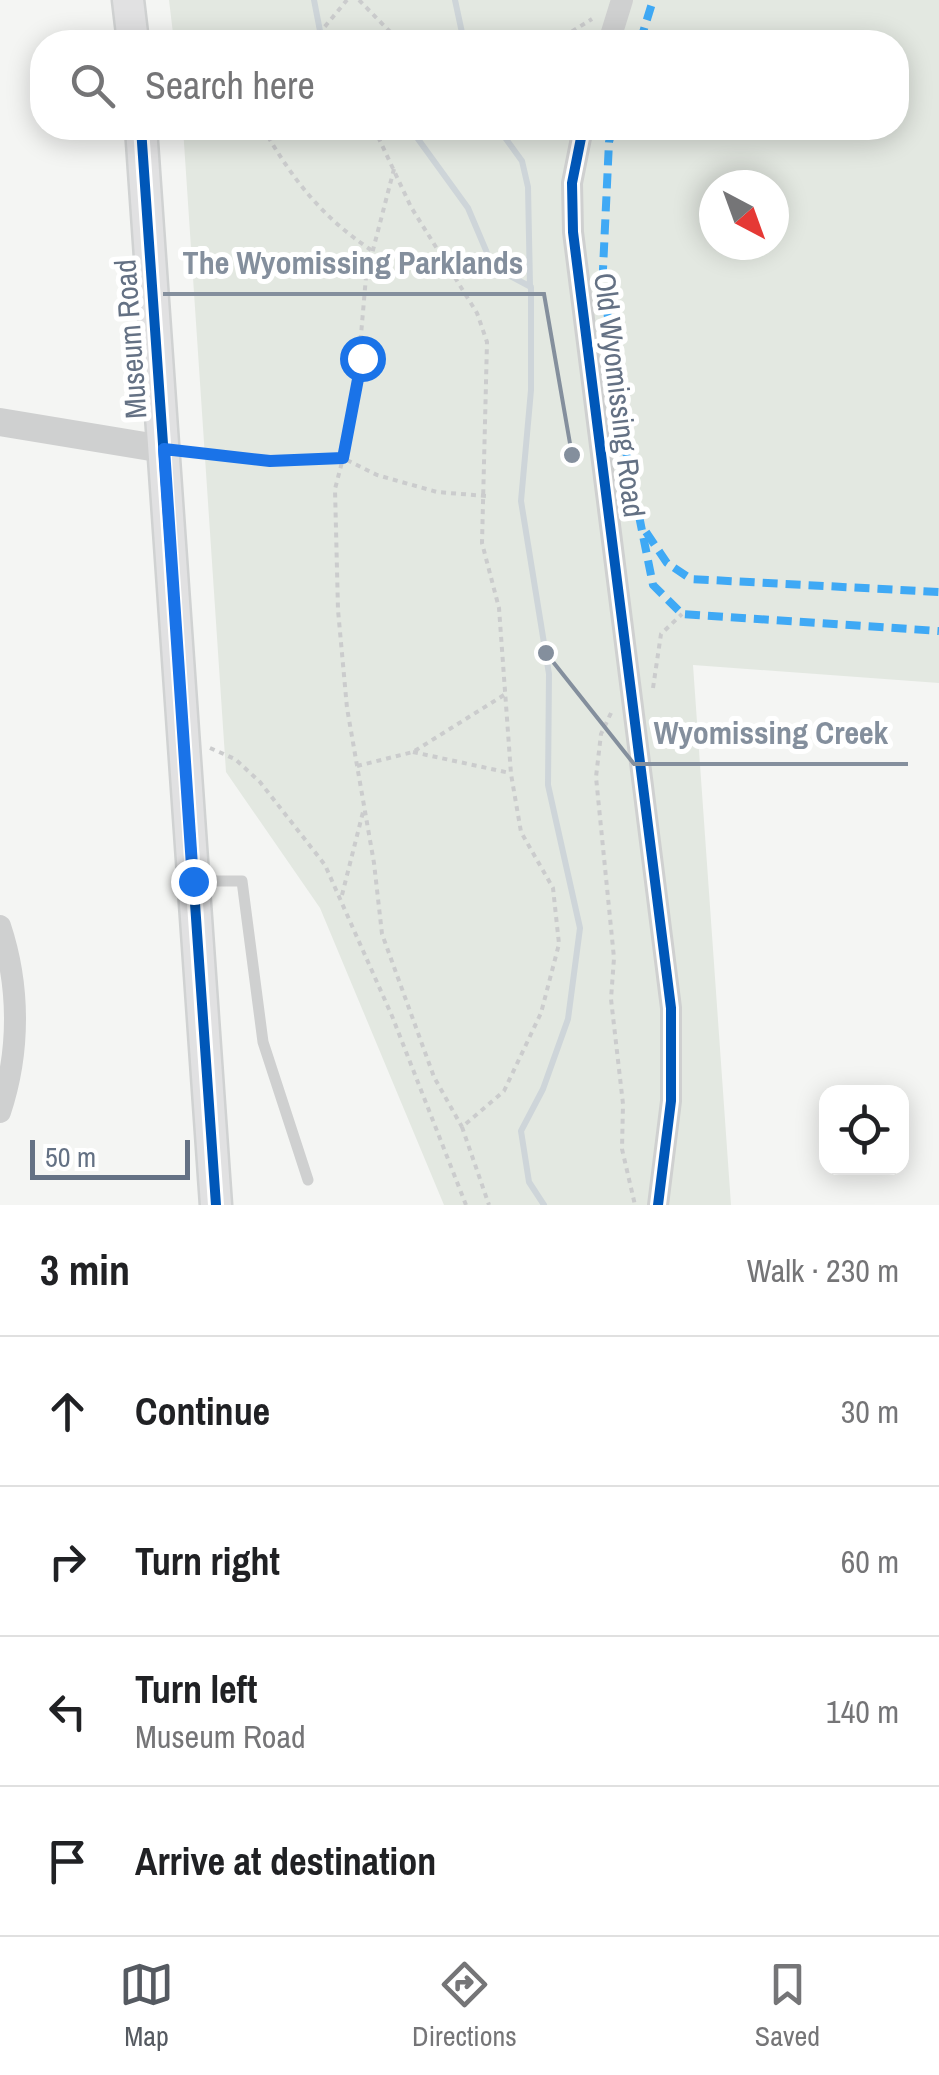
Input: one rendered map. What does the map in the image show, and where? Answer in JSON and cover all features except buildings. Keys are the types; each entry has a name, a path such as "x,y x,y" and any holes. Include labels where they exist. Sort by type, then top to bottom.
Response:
{"main road":[{"path":"128,0 132,30"},
{"name":"Museum Road","path":"143,140 216,1205"}],"street":[{"path":"611,30 614,5"},
{"name":"Old Wyomissing Road","path":"581,140 572,183 573,232 672,1008 671,1101 658,1205"},
{"path":"0,422 164,449"},
{"path":"0,926 15,1009 15,1054 0,1112"}],"lane":[{"path":"193,881 242,881 263,1042 308,1180"}],"path":[{"path":"321,30 347,0"},
{"path":"360,0 389,30"},
{"path":"573,30 614,5"},
{"path":"271,140 294,177 332,223 372,250"},
{"path":"380,140 477,313 487,342 482,543 499,608 512,774 521,832 553,888 559,944 552,982 524,1053 504,1090 462,1126"},
{"path":"394,169 372,250 356,396 335,488 338,610 382,934 434,1077 462,1126 489,1205"},
{"path":"164,449 270,461 343,458 377,475 438,492 486,496"},
{"path":"635,1205 622,1149 623,1104 611,999 614,958 596,777 601,734 612,710 656,687 661,634 682,614"},
{"path":"357,766 412,752 505,694"},
{"path":"183,736 234,760 260,782 325,864 342,895 466,1205"},
{"path":"412,752 512,774"},
{"path":"342,895 364,808"}],"shaded area":[{"path":"169,0 939,0 939,683 693,665 731,1205 444,1205 320,908 226,772 184,140 909,140 909,30 173,30"}],"waterway":[{"path":"314,0 320,30"},
{"path":"455,0 461,30"},
{"path":"419,140 468,208 493,267 531,287 531,390 521,501 549,674 548,785 580,928 568,1019 543,1089 521,1131 529,1182 544,1205"},
{"path":"507,140 522,161 528,187 530,286"}],"marked path":[{"path":"644,30 653,0"},
{"path":"610,140 603,269 617,407 653,585 682,614 939,631"},
{"path":"646,532 667,563 691,579 939,592"}],"cycle path":[{"path":"142,140 216,1205"},
{"path":"581,140 572,183 573,232 671,1008 671,1101 658,1205"}],"place":[{"name":"The Wyomissing Parklands","path":"572,455"},
{"name":"Wyomissing Creek","path":"546,653"}],"route":[{"path":"193,881 164,449 270,461 343,458 362,358"}]}
